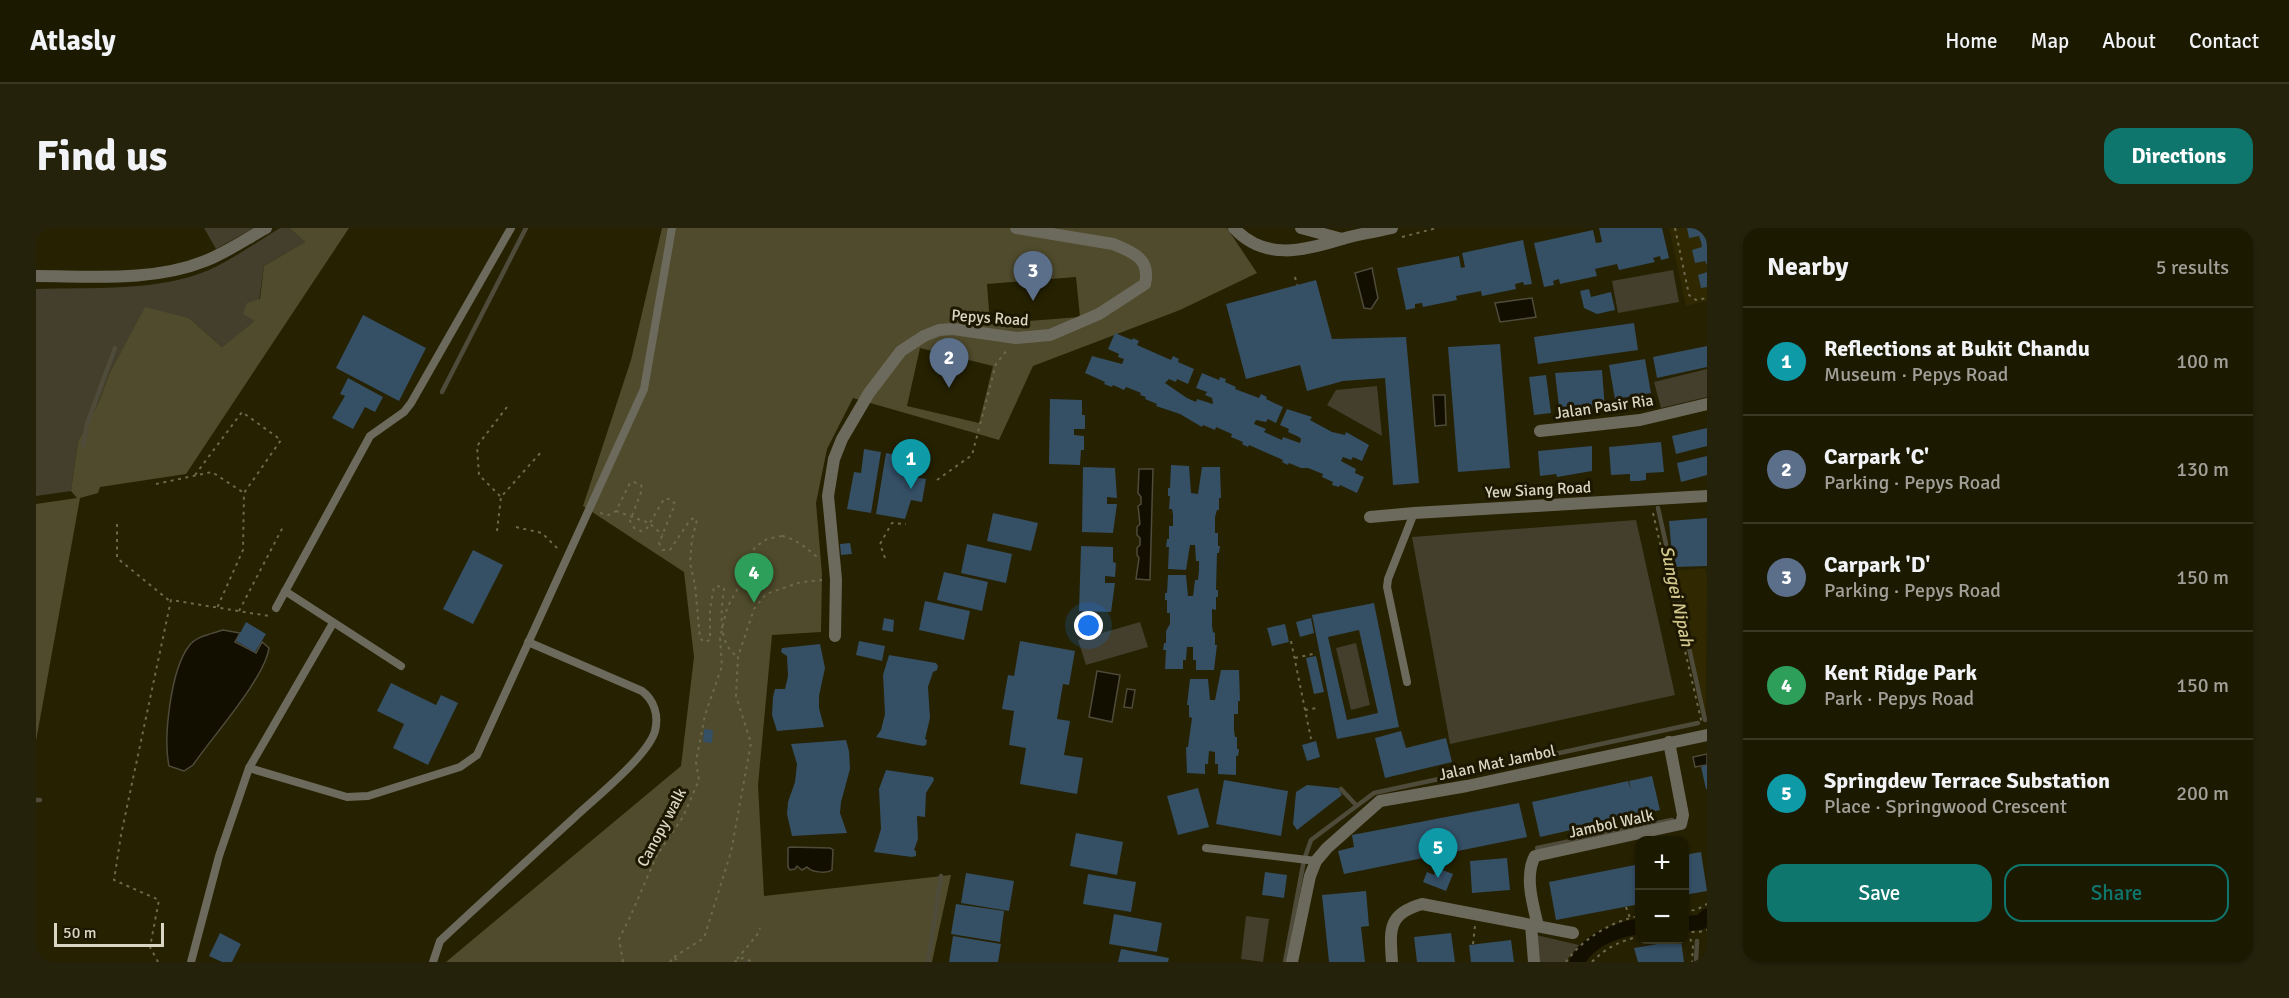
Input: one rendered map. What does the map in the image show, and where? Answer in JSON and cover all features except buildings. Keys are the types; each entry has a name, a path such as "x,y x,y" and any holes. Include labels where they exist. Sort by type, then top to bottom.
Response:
{"street":[{"path":"36,276 121,276 179,269 206,261 266,228"},
{"name":"Pepys Road","path":"835,636 834,564 828,496 834,459 842,439 869,393 901,351 924,336 939,330 953,329 1016,338 1050,335 1099,314 1145,284 1147,274 1145,266 1141,260 1127,250 1113,244 1016,228"},
{"path":"1234,228 1242,237 1263,248 1288,252 1323,246 1342,239 1392,228"},
{"path":"1301,228 1342,239"},
{"name":"Jalan Pasir Ria","path":"1540,431 1640,420 1707,404"},
{"name":"Yew Siang Road","path":"1370,517 1707,495"},
{"name":"Jalan Mat Jambol","path":"1292,962 1310,876 1316,861 1327,848 1380,801 1467,786 1707,735"},
{"name":"Jambol Walk","path":"1534,925 1530,882 1531,864 1535,856 1681,824 1683,815 1669,742"},
{"path":"1392,962 1390,932 1394,922 1407,908 1422,904 1573,933"},
{"path":"1534,925 1534,962"}],"lane":[{"path":"276,608 370,436 404,412 411,403 511,228"},
{"path":"249,768 347,797 357,797 368,796 460,766 477,755 644,390 672,228"},
{"path":"1407,682 1388,587 1414,513"},
{"path":"285,591 400,666"},
{"path":"190,962 219,856 249,768 333,622"},
{"path":"433,962 441,941 615,780 645,750 655,732 657,718 653,703 642,690 528,642"},
{"path":"1206,848 1316,861"}],"path":[{"path":"1675,228 1689,295 1696,300 1707,297"},
{"path":"1295,277 1297,285"},
{"path":"937,480 972,455 996,364"},
{"path":"501,497 479,475 477,446 507,407"},
{"path":"195,475 242,412 281,440 244,493 243,550 217,608"},
{"path":"497,531 501,497 542,451"},
{"path":"156,484 212,472 244,493"},
{"path":"594,503 596,510 601,514 609,515 616,511 630,483 637,482 641,485 642,490 631,518 631,524 638,531 644,530 650,523 664,499 673,500 675,508 660,546 663,550 670,550 690,520 694,518 697,520 692,539 690,563 695,585 700,638 704,642 710,640 710,609 714,587 722,586 724,589 722,620 725,643 738,657"},
{"path":"1652,507 1702,720"},
{"path":"616,511 650,523 663,535"},
{"path":"885,558 880,544 892,523 906,524"},
{"path":"117,524 117,558 171,602"},
{"path":"239,611 284,525"},
{"path":"516,527 542,533 567,559"},
{"name":"Canopy walk","path":"622,962 619,939 657,855 683,817 699,780 696,762 705,715 722,666 720,638 727,608 755,547 767,539 782,536 794,538 802,547 824,562 834,564"},
{"path":"670,962 704,938 731,852 751,743 736,696 738,657 754,609 766,594 801,582 818,581"},
{"path":"171,602 171,600 271,616 276,608"},
{"path":"158,962 150,947 159,900 114,880 121,835 171,602"},
{"path":"1292,642 1311,739"},
{"path":"1295,658 1317,653"},
{"path":"1305,710 1317,708"},
{"path":"1689,910 1696,910 1707,904"},
{"path":"1626,907 1630,918"},
{"path":"1566,962 1573,952 1599,933 1635,917"},
{"path":"1473,944 1476,918"},
{"path":"735,961 757,935 760,928"},
{"path":"1689,932 1707,930"},
{"path":"1592,962 1601,953 1635,937"},
{"path":"1689,938 1693,945 1692,962"},
{"path":"674,957 678,962"},
{"path":"735,961 746,958 753,962"}],"shaded area":[{"path":"204,228 254,228 216,249"},
{"path":"280,228 289,228 305,242 264,266 256,321 222,347 189,318 145,308 110,372 98,404 78,441 71,491 36,496 36,289 124,287 189,277 227,261"},
{"path":"289,228 349,228 186,474 100,487 98,493 80,498 36,741 36,504 77,498 71,491 78,441 98,404 110,372 145,307 189,318 222,347 255,321 243,314 247,303 260,299 264,266 305,242"},
{"path":"662,228 1227,228 1257,273 1180,310 1033,366 999,440 853,398 827,449 816,503 822,574 821,632 772,635 758,785 764,896 951,875 932,962 446,962 681,766 694,657 684,572 583,506 631,360","holes":["1076,277 1080,317 990,324 987,284","920,348 993,366 979,423 907,406"]},
{"path":"1669,228 1707,228 1707,301 1686,306"},
{"path":"1372,268 1378,298 1371,309 1364,308 1355,273"},
{"path":"1673,270 1679,302 1618,313 1612,281"},
{"path":"1532,298 1536,317 1500,322 1495,303"},
{"path":"1707,369 1707,397 1661,408 1654,382"},
{"path":"1377,386 1382,436 1327,405 1336,390"},
{"path":"1433,395 1445,395 1446,425 1435,426"},
{"path":"1139,469 1153,469 1150,580 1136,579 1139,558 1137,548 1140,545 1140,538 1137,535 1137,527 1140,524 1138,506 1141,504 1141,497 1138,493"},
{"path":"1636,520 1675,695 1450,744 1412,537"},
{"path":"1705,568 1707,576 1706,720 1673,571"},
{"path":"1140,622 1148,647 1086,665 1078,640"},
{"path":"223,630 240,633 235,642 256,653 262,642 269,648 265,660 248,691 193,765 184,771 169,766 168,721 177,670 189,646 204,636"},
{"path":"1356,643 1370,705 1351,710 1336,648"},
{"path":"1097,671 1120,675 1112,722 1089,717"},
{"path":"1127,689 1135,690 1132,708 1124,707"},
{"path":"1707,754 1707,765 1695,767 1693,757"},
{"path":"788,848 830,848 833,850 832,870 819,872 807,867 802,870 797,866 790,870"},
{"path":"1246,916 1269,919 1263,962 1241,959"},
{"path":"1536,935 1579,945 1565,962 1539,962"}],"waterway":[{"path":"442,392 526,228"},
{"path":"83,445 87,424 115,348"},
{"name":"Sungei Nipah","path":"1658,508 1705,720"},
{"path":"1285,962 1304,860 1311,840 1374,793 1698,723"},
{"path":"1341,789 1356,805"},
{"path":"1537,848 1672,820"},
{"path":"928,962 941,876"},
{"name":"Sungei Nipah","path":"1689,923 1701,922 1707,916"},
{"name":"Sungei Nipah","path":"1577,962 1582,954 1604,937 1635,927"},
{"path":"1696,962 1697,941"}],"place":[{"name":"Carpark 'D'","path":"1033,301"},
{"name":"Carpark 'C'","path":"949,388"},
{"name":"Reflections at Bukit Chandu","path":"911,489"},
{"name":"Kent Ridge Park","path":"754,603"},
{"name":"Springdew Terrace Substation","path":"1438,878"}]}
